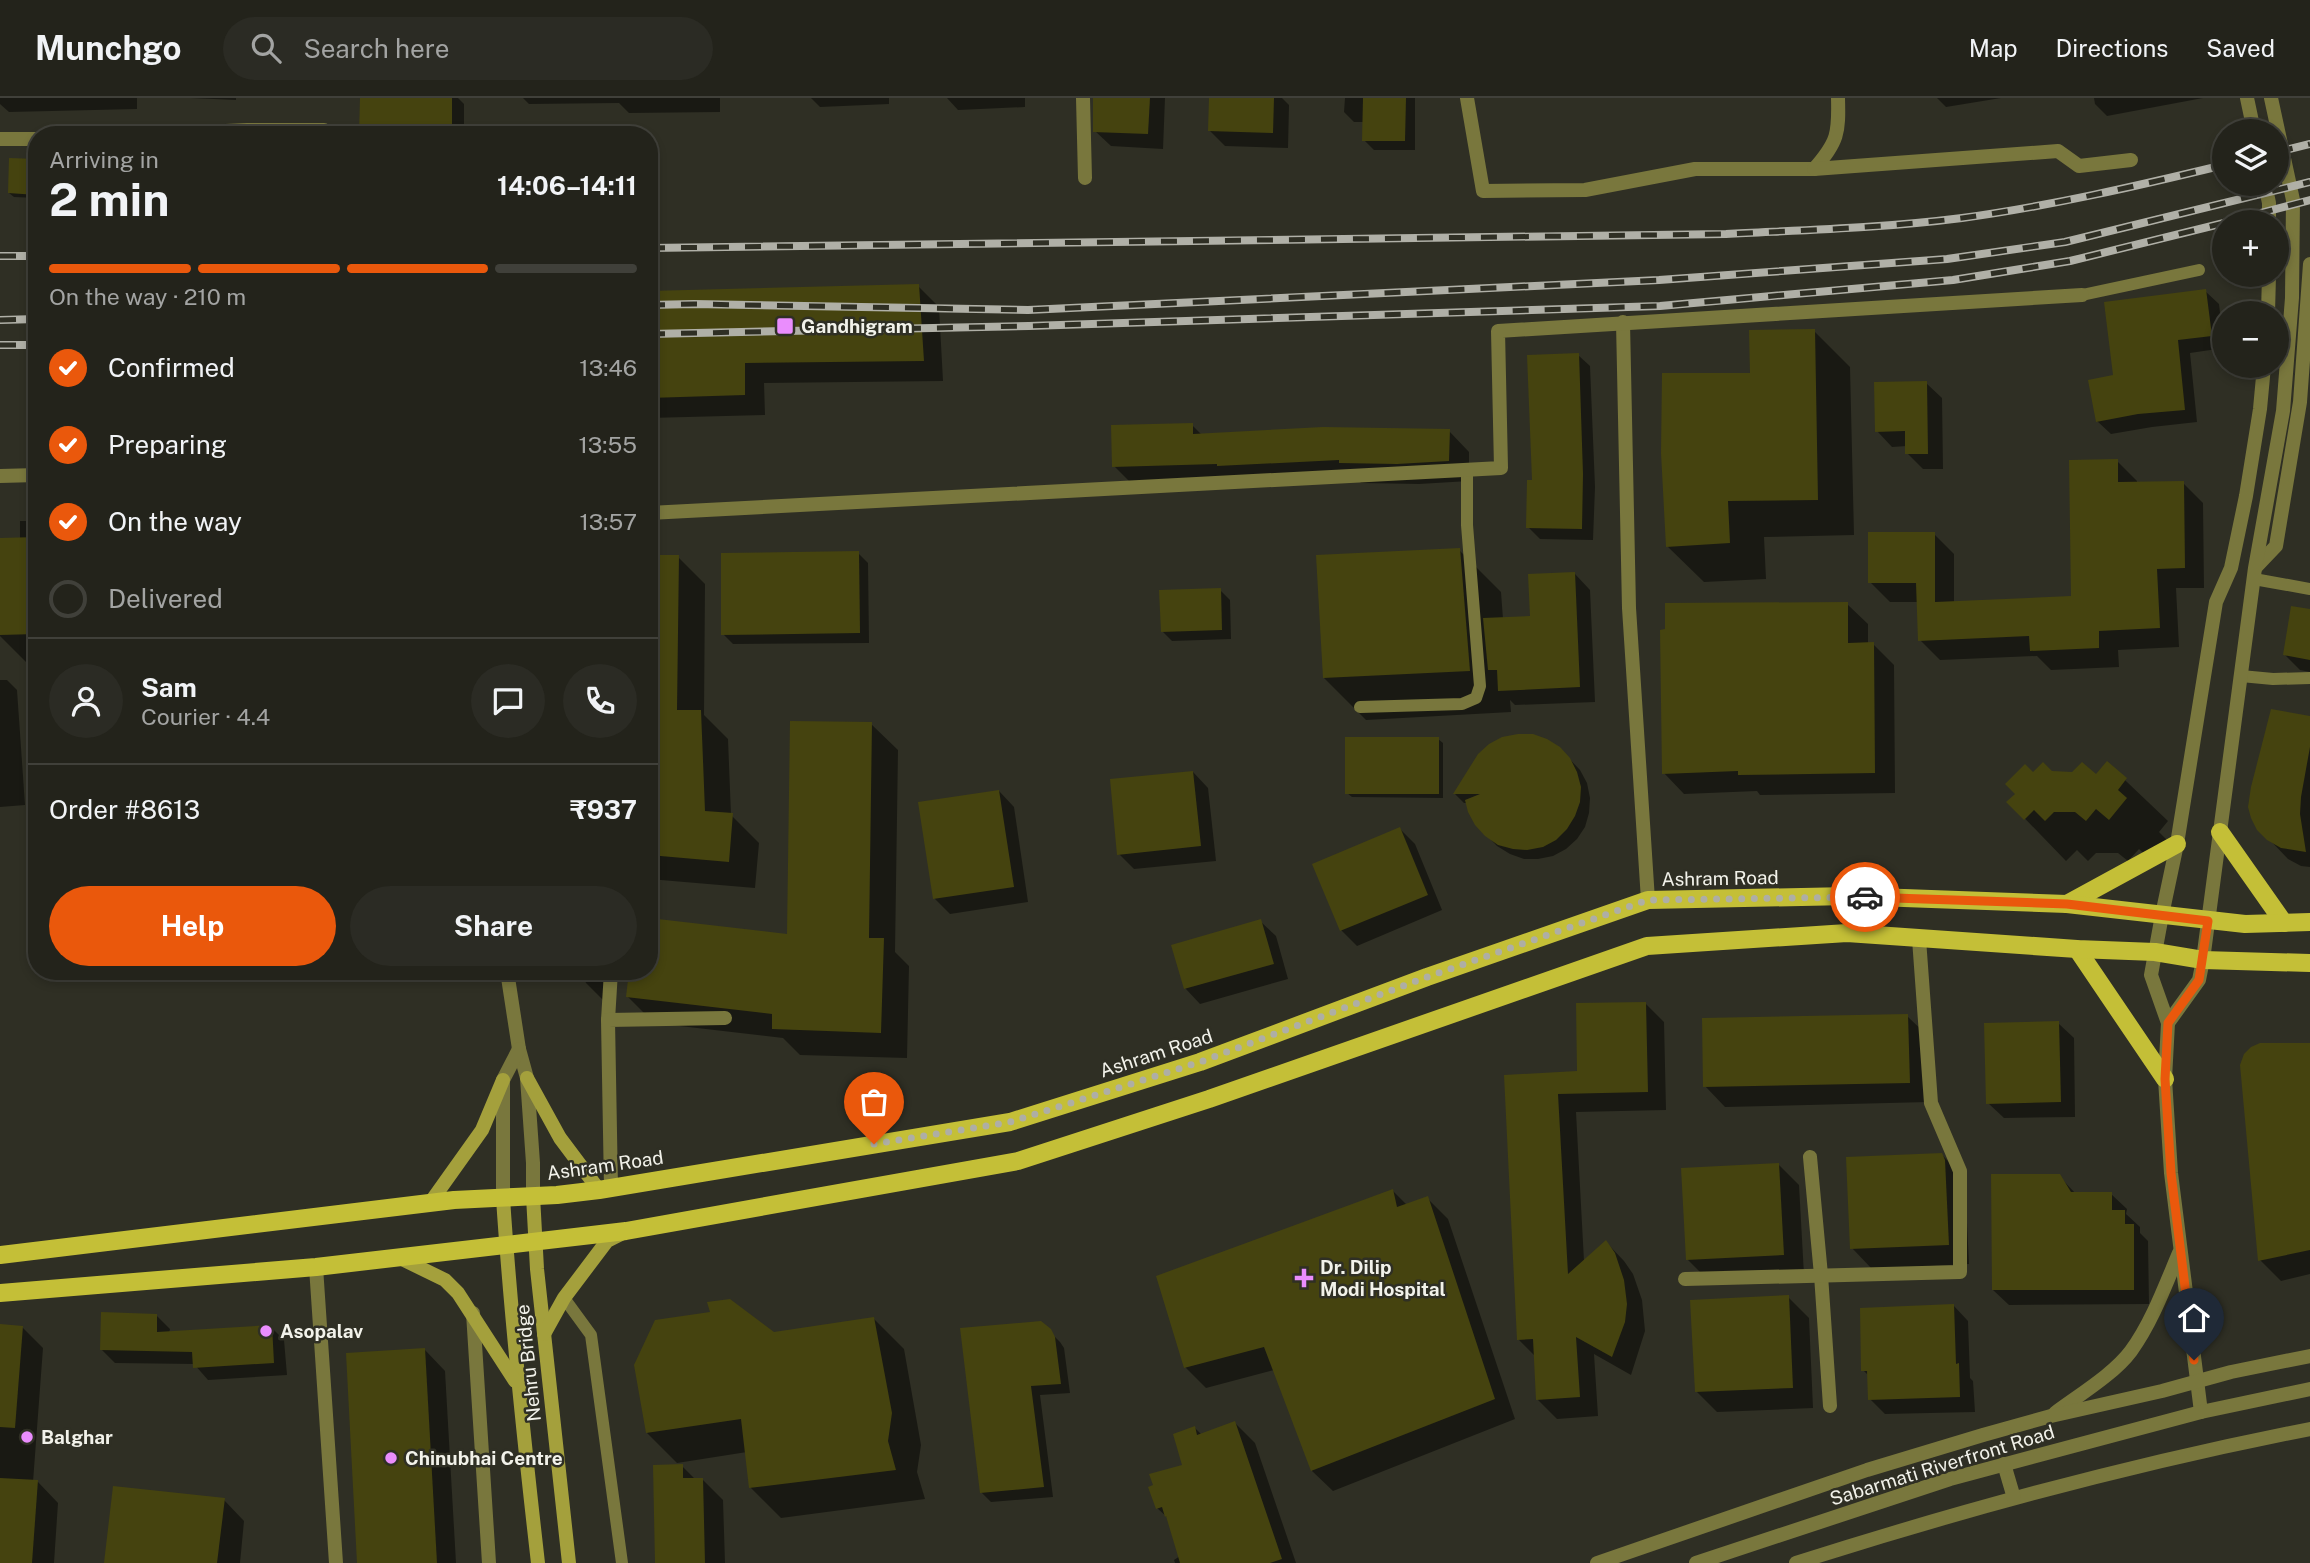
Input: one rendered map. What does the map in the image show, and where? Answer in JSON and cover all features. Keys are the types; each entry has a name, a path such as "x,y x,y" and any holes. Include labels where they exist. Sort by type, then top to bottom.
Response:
{"main road":[{"path":"2220,832 2284,923"},
{"path":"2067,904 2177,844"},
{"name":"Ashram Road","path":"0,1255 430,1203 605,1189 1010,1122 1200,1062 1427,977 1648,900 1849,896 2067,904 2245,924 2310,922"},
{"path":"0,1293 316,1267 626,1231 1018,1161 1209,1099 1647,946 1847,933 2155,952 2203,960 2310,964"},
{"path":"2077,948 2165,1079"},
{"path":"527,1078 560,1138 605,1189"},
{"path":"430,1203 482,1130 503,1080"},
{"name":"Nehru Bridge","path":"533,1196 544,1334 569,1563"},
{"name":"Nehru Bridge","path":"503,1198 518,1385 538,1563"},
{"path":"544,1334 564,1298 607,1241 626,1231"},
{"path":"400,1258 445,1280 458,1293 518,1385"}],"street":[{"path":"1083,98 1085,178"},
{"path":"1467,98 1483,191 1585,190 1695,169 1814,169 2058,151 2079,166 2131,160"},
{"path":"1814,169 1830,152 1839,129 1838,98"},
{"path":"2247,98 2251,119"},
{"path":"2168,1023 2199,980 2203,960 2254,573 2283,411 2292,298 2292,200 2271,98"},
{"path":"0,139 28,139"},
{"path":"2254,573 2276,547 2300,402 2310,264"},
{"path":"658,513 1501,468 1498,331 2082,295"},
{"path":"1623,322 1629,608 1648,900"},
{"path":"2263,378 2246,496 2231,568 2216,603 2177,844 2151,975 2168,1023 2165,1079 2171,1173 2201,1412 2310,1389"},
{"path":"0,476 28,475"},
{"path":"1685,1279 1961,1272 1960,1171 1931,1103 1919,939"},
{"path":"508,980 519,1049 527,1078 533,1196"},
{"path":"605,1189 610,980"},
{"path":"608,1020 725,1018"},
{"path":"503,1198 503,1080 519,1049"},
{"path":"1810,1157 1830,1406"},
{"path":"2052,1416 2130,1353 2163,1293 2180,1250"},
{"path":"316,1267 336,1563"},
{"path":"473,1313 489,1563"},
{"name":"Sabarmati Riverfront Road","path":"1597,1563 1867,1470 2009,1428 2231,1372 2310,1356"},
{"name":"Sabarmati Riverfront Road","path":"1696,1563 1950,1479 2201,1412"},
{"path":"1796,1563 2014,1498 2211,1448 2310,1429"},
{"path":"2004,1464 2014,1498"}],"lane":[{"path":"2082,295 2199,270"},
{"path":"1360,707 1462,704 1476,698 1480,686 1466,525 1467,470"},
{"path":"2254,573 2310,589"},
{"path":"2241,676 2310,678"},
{"path":"564,1298 591,1335 622,1563"}],"building":[{"path":"360,98 452,98 452,126 359,126"},
{"path":"1093,98 1150,98 1148,134 1093,132"},
{"path":"1209,98 1274,98 1273,133 1208,131"},
{"path":"1363,98 1406,98 1405,141 1362,141"},
{"path":"9,158 28,159 28,194 8,193"},
{"name":"Gandhigram","path":"919,284 924,361 745,363 745,395 658,398 658,291"},
{"path":"2206,289 2212,336 2178,340 2185,410 2138,414 2096,422 2088,380 2113,375 2104,302"},
{"path":"1815,329 1818,500 1728,501 1730,543 1666,547 1661,453 1662,373 1750,373 1749,330"},
{"path":"1579,353 1582,529 1526,528 1527,480 1532,480 1527,355"},
{"path":"1927,381 1928,454 1905,454 1905,431 1875,432 1874,382"},
{"path":"1193,423 1193,434 1323,427 1450,429 1449,461 1397,464 1339,463 1339,460 1217,466 1112,467 1111,425"},
{"path":"2118,459 2118,482 2184,481 2185,568 2157,569 2160,628 2099,631 2099,648 2030,651 2029,636 1918,641 1916,583 1868,583 1868,532 1935,532 1935,602 2071,596 2069,460"},
{"path":"28,537 28,634 0,635 0,538"},
{"path":"1460,548 1470,671 1323,678 1316,555"},
{"path":"859,551 860,633 721,635 721,553"},
{"path":"658,555 679,555 677,710 701,710 705,811 733,813 729,862 658,856"},
{"path":"1575,572 1580,687 1498,691 1497,670 1488,670 1483,618 1530,616 1528,574"},
{"path":"1221,588 1222,630 1161,632 1159,590"},
{"path":"1848,602 1848,643 1874,642 1875,773 1738,775 1738,771 1662,774 1660,630 1665,629 1665,603"},
{"path":"2291,606 2310,609 2310,660 2283,655"},
{"path":"2271,709 2310,716 2310,747 2300,814 2306,852 2281,848 2267,840 2257,830 2248,807"},
{"path":"790,721 872,722 869,938 884,938 881,1033 772,1029 772,1014 626,997 628,980 658,980 658,919 787,934"},
{"path":"1533,734 1560,747 1570,758 1581,787 1580,802 1567,829 1556,840 1543,847 1527,850 1498,845 1475,825 1465,800 1480,794 1453,794 1478,754 1502,737"},
{"path":"1345,737 1439,737 1439,794 1345,794"},
{"path":"2107,761 2127,778 2118,790 2127,798 2109,820 2096,809 2086,821 2075,812 2054,812 2045,821 2034,810 2024,820 2006,802 2015,794 2005,784 2025,764 2033,772 2043,762 2052,771 2072,772 2082,762 2096,774"},
{"path":"1193,771 1201,846 1117,855 1110,779"},
{"path":"999,790 1014,887 933,899 918,802"},
{"path":"1400,827 1428,895 1340,931 1312,864"},
{"path":"1261,919 1274,964 1184,989 1171,945"},
{"path":"1646,1002 1648,1092 1558,1094 1568,1274 1606,1240 1615,1253 1624,1280 1627,1304 1625,1322 1612,1357 1576,1337 1580,1397 1536,1400 1533,1339 1517,1340 1504,1075 1577,1071 1576,1003"},
{"path":"1908,1014 1910,1083 1703,1087 1702,1018"},
{"path":"2059,1021 2061,1102 1986,1104 1984,1023"},
{"path":"2260,1043 2310,1043 2310,1250 2258,1261 2240,1065 2244,1054"},
{"path":"1942,1153 1945,1160 1949,1245 1850,1249 1846,1157"},
{"path":"1779,1163 1784,1255 1686,1260 1681,1168"},
{"path":"1991,1174 2060,1174 2071,1192 2112,1192 2112,1210 2125,1210 2125,1224 2134,1224 2134,1290 1992,1290"},
{"path":"1393,1189 1397,1207 1428,1196 1495,1399 1311,1471 1264,1347 1184,1368 1156,1276"},
{"path":"1789,1295 1793,1388 1695,1392 1690,1300"},
{"path":"730,1299 774,1332 874,1317 892,1413 888,1441 896,1470 749,1488 741,1419 646,1433 634,1365 655,1320 710,1312 707,1302"},
{"path":"1954,1304 1960,1397 1868,1400 1867,1371 1861,1371 1860,1308"},
{"path":"101,1312 157,1314 157,1332 272,1325 274,1363 193,1368 192,1352 100,1350"},
{"path":"1041,1321 1051,1329 1055,1337 1061,1384 1031,1386 1044,1487 980,1493 960,1328"},
{"path":"0,1324 23,1326 15,1428 0,1427"},
{"name":"Chinubhai Centre","path":"425,1348 437,1563 357,1563 346,1353"},
{"path":"1235,1421 1282,1559 1270,1563 1180,1563 1166,1516 1162,1507 1156,1509 1148,1487 1153,1485 1149,1474 1182,1465 1173,1434 1195,1426 1197,1435"},
{"path":"683,1464 683,1478 703,1478 705,1563 655,1563 653,1465"},
{"path":"0,1478 38,1480 32,1563 0,1563"},
{"path":"113,1486 225,1498 217,1563 104,1563"}],"railway":[{"path":"2289,149 2310,144"},
{"path":"658,248 1726,234 1815,230 1962,218 2028,208 2212,168"},
{"path":"658,305 1028,310 1659,280 1947,259 2065,242 2310,182"},
{"path":"2272,210 2310,200"},
{"path":"658,334 1029,326 1660,306 1953,280 2070,261 2212,226"},
{"path":"0,256 28,256"},
{"path":"0,320 28,319"},
{"path":"0,345 28,345"}],"way so far":[{"path":"874,1144 1010,1122 1058,1107 1200,1062 1427,977 1648,900 1865,897"}],"place":[{"name":"Gandhigram","path":"785,326"},
{"name":"Dr. Dilip Modi Hospital","path":"1304,1278"},
{"name":"Asopalav","path":"266,1331"},
{"name":"Balghar","path":"27,1437"},
{"name":"Chinubhai Centre","path":"391,1458"}],"route":[{"path":"1865,897 2067,904 2208,921 2199,980 2168,1023 2165,1079 2171,1173 2194,1360"}]}
